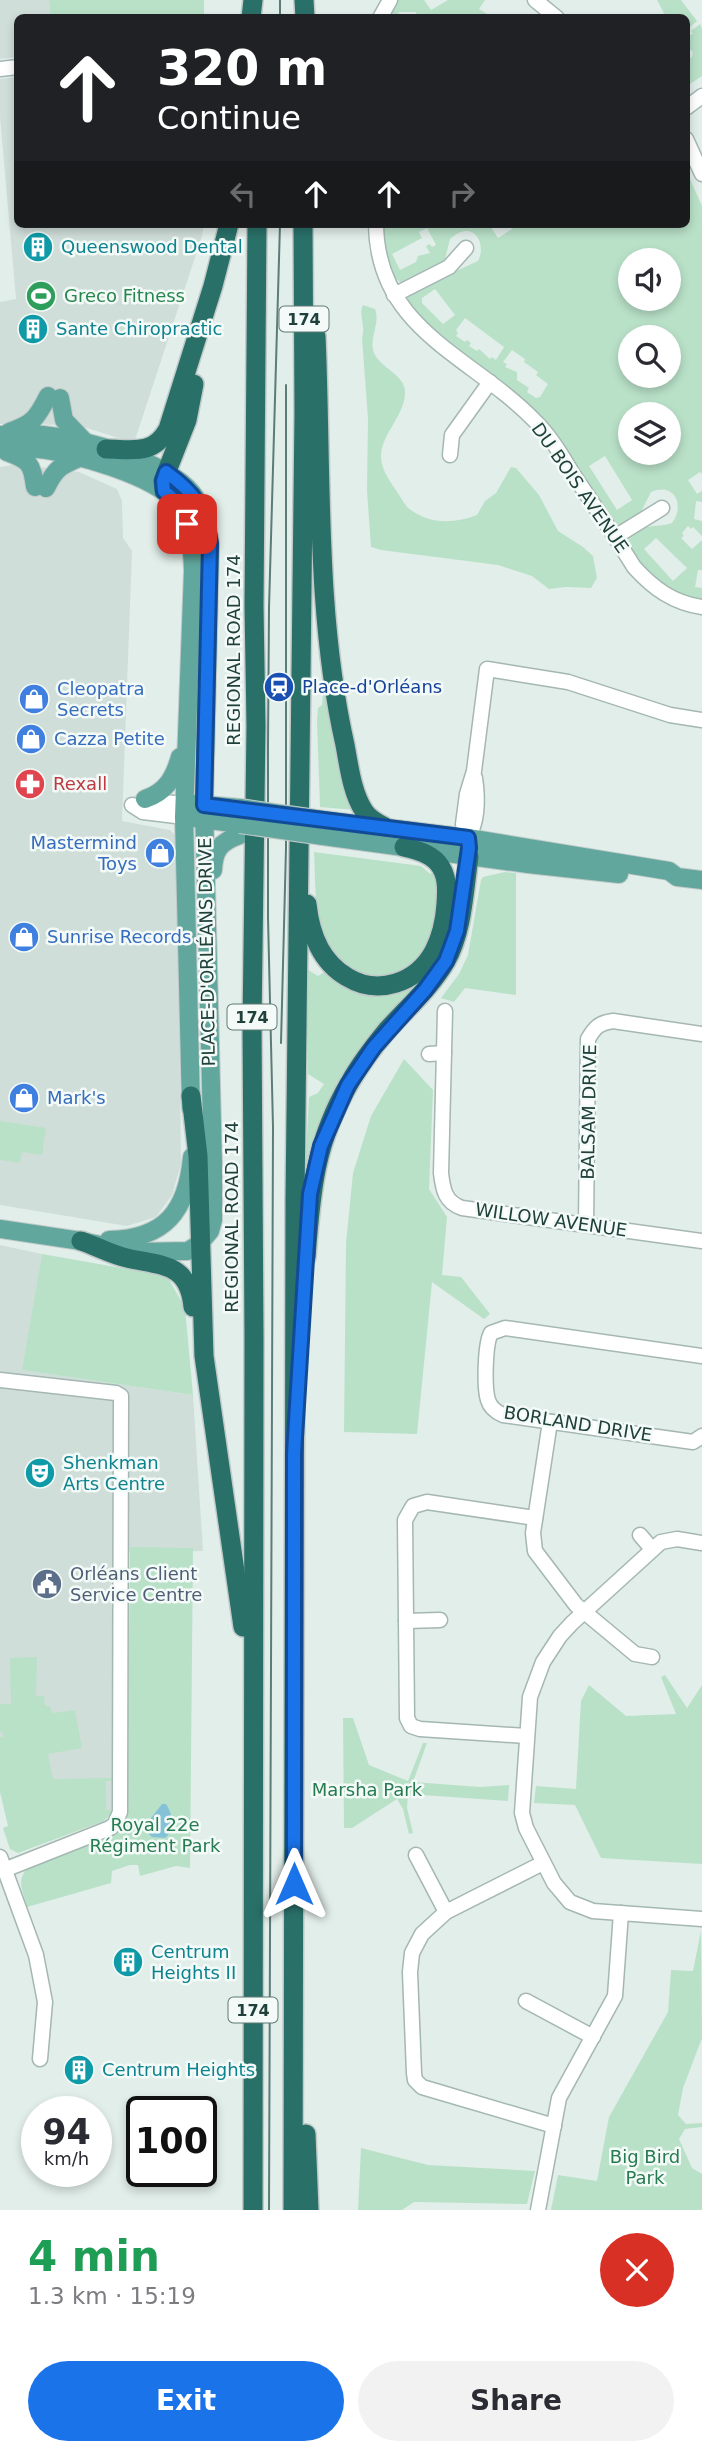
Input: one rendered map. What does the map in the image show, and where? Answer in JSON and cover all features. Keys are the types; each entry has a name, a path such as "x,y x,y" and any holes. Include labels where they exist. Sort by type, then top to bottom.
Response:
{"highway":[{"path":"106,449 140,450 153,447 165,436 213,286 228,228"},
{"name":"REGIONAL ROAD 174","path":"253,2210 252,1024 256,726 254,592 257,228"},
{"name":"174","path":"293,2210 295,1200 304,413 303,228"},
{"path":"312,228 331,676 352,779 360,804 368,817 385,827"},
{"path":"165,482 187,421 213,286"},
{"path":"304,413 307,469 305,883 312,928 321,951 336,970 363,985 385,986 408,978 428,961 439,939 447,897 443,872 430,857 404,847"},
{"path":"294,1454 310,1194 321,1146 334,1113 360,1066 446,961 457,931 468,847"},
{"path":"191,1096 198,1156 204,1356 245,1647 252,1810"},
{"path":"81,1241 125,1258 164,1265 184,1278 192,1299 204,1356"},
{"path":"294,1926 309,2210"}],"main road":[{"path":"0,435 28,426 54,397 82,450 60,466 40,487 33,469 25,459 0,449"},
{"name":"PLACE-D'ORLÉANS DRIVE","path":"0,435 42,435 82,450 146,481 184,485 199,503 208,528 210,544 204,812 213,1220 210,1231 199,1244 188,1251 134,1252 0,1229"},
{"name":"PLACE-D'ORLÉANS DRIVE","path":"0,449 106,449 165,482 181,511 191,540 193,570 184,811 191,1096 190,1172 186,1191 172,1216 150,1233 136,1238 81,1241"},
{"path":"145,799 162,791 173,777 180,756 187,705"},
{"path":"184,811 204,812 270,828 385,827 468,847 667,880 677,877 702,880"},
{"path":"240,822 323,828 404,847 468,847"},
{"path":"207,954 213,857 240,822"}],"street":[{"path":"535,0 554,9"},
{"path":"690,148 702,174"},
{"name":"DU BOIS AVENUE","path":"376,228 379,259 384,275 403,310 425,333 537,422 634,567 648,583 666,595 702,607"},
{"path":"394,295 449,267 466,248"},
{"path":"450,455 452,435 490,382"},
{"path":"615,537 662,509"},
{"path":"468,847 477,800 474,771 487,669 568,682 670,715 702,720"},
{"path":"145,799 132,805 143,812 184,811"},
{"name":"WILLOW AVENUE","path":"445,1011 437,1054 441,1155 443,1191 454,1205 702,1241"},
{"name":"BALSAM DRIVE","path":"586,1225 589,1038 594,1027 602,1022 613,1021 702,1034"},
{"name":"BORLAND DRIVE","path":"702,1356 505,1328 491,1333 487,1344 487,1398 503,1415 693,1442 702,1436"},
{"path":"0,1380 121,1396 120,1812 115,1824 110,1828 2,1864 36,1955 45,2002 40,2059"},
{"path":"550,1422 532,1542 535,1551 576,1605 635,1654 652,1657"},
{"path":"526,1737 420,1729 411,1726 407,1718 405,1520 413,1506 427,1502 535,1518"},
{"path":"640,1535 652,1549"},
{"path":"702,1543 677,1539 661,1542 560,1636 543,1662 530,1697 522,1813 526,1828 558,1891 570,1902 585,1910 702,1919"},
{"path":"406,1621 440,1620"},
{"path":"416,1856 446,1912"},
{"path":"543,1863 446,1912 422,1934 416,1943 410,1963 415,2080 422,2087 554,2126"},
{"path":"538,2210 559,2098 615,1996 621,1913"},
{"path":"526,2001 593,2037"}],"shaded area":[{"path":"0,0 49,0 50,14 14,14 14,57 0,59"},
{"path":"14,77 14,228 203,228 134,443 81,426 0,424 0,302 16,299 0,117 0,79"},
{"path":"18,464 79,472 117,489 122,501 123,538 132,551 122,821 170,830 177,837 181,1164 172,1195 156,1217 127,1226 0,1205 0,467"},
{"path":"0,1245 42,1254 23,1370 193,1395 203,1551 128,1552 127,1815 106,1818 0,1791"}],"green space":[{"path":"49,0 204,0 204,14 50,14"},
{"path":"398,0 424,0 431,10 448,0 485,0 479,9 487,14 399,12 390,14"},
{"path":"657,0 681,0 697,21 690,27 690,14 664,14"},
{"path":"700,24 702,28 702,76 690,84 690,58 693,52 690,49 690,35 693,34 691,31"},
{"path":"690,179 702,206 702,474 700,472 688,480 697,494 702,491 702,502 696,501 694,519 702,521 702,536 688,526 681,538 692,549 702,540 702,570 698,570 695,587 702,588 702,601 667,588 657,581 638,564 627,542 642,528 672,523 678,509 671,492 651,492 635,519 622,526 614,523 516,395 431,329 408,305 408,297 415,290 478,261 481,251 476,235 467,231 457,234 450,239 444,263 400,282 389,274 382,228 427,228 492,228 498,238 511,228 690,228","holes":["427,228 436,245 426,246 430,253 418,256 416,262 400,270 392,254 422,238 419,232","435,289 455,315 443,324 422,303 422,298","465,318 504,347 496,360 492,357 490,359 479,349 477,351 469,346 471,343 467,340 465,342 456,336 456,330","512,350 525,359 524,362 548,384 540,397 536,398 527,392 529,388 517,380 517,372 505,367 507,364 503,362","605,456 632,500 617,510 589,466","656,538 687,568 673,581 644,549"]},
{"path":"363,305 375,309 372,344 375,355 404,385 402,408 385,439 381,455 385,473 407,507 432,520 459,520 477,515 485,501 496,493 511,467 516,468 539,495 558,531 593,556 597,578 591,588 549,589 532,576 498,565 371,547 367,491 368,419 361,313"},
{"path":"324,681 355,810 320,807 317,721 318,708 322,705"},
{"path":"314,852 421,866 429,873 437,875 436,911 432,929 426,946 416,961 404,971 387,976 367,975 357,972 334,956 325,941 318,916"},
{"path":"505,872 516,873 516,995 465,988 454,1002 441,998 459,974 468,955 481,880 483,877"},
{"path":"442,955 398,1009 308,1174 305,1174 309,1097 318,1093 324,1084 308,1074 308,970 318,976 328,970 362,991"},
{"path":"404,1059 433,1090 429,1189 447,1217 442,1275 461,1277 490,1314 484,1319 432,1282 417,1434 344,1432 346,1243 353,1173 371,1116"},
{"path":"0,1121 46,1128 42,1155 22,1152 20,1163 0,1160"},
{"path":"42,1254 167,1276 185,1308 193,1395 22,1370"},
{"name":"Royal 22e Régiment Park","path":"130,1547 193,1548 190,1868 176,1866 140,1876 138,1865 130,1865 112,1871 111,1883 27,1907 21,1880 29,1865 120,1831 127,1815"},
{"path":"37,1657 36,1696 44,1696 45,1706 50,1706 52,1713 75,1710 82,1748 48,1754 53,1779 113,1778 113,1781 106,1781 106,1810 112,1810 104,1821 18,1853 10,1849 3,1828 8,1826 0,1792 0,1737 3,1737 3,1733 0,1732 0,1704 11,1704 10,1658"},
{"path":"665,1675 687,1708 702,1685 702,1864 601,1858 575,1805 534,1803 536,1786 576,1789 581,1701 589,1685 626,1716 676,1714 661,1677"},
{"name":"Marsha Park","path":"343,1718 353,1718 369,1765 408,1781 423,1743 427,1743 413,1782 480,1787 509,1785 508,1801 408,1794 407,1808 413,1833 409,1834 403,1809 397,1799 352,1828 344,1828"},
{"name":"Big Bird Park","path":"701,1931 702,2038 683,2088 678,2115 686,2124 702,2123 702,2127 685,2129 679,2139 692,2168 702,2174 702,2210 551,2210 558,2175 597,2181 609,2117 668,2012 671,1970 693,1971"},
{"path":"361,2148 428,2165 535,2171 527,2204 414,2202 402,2210 358,2210"}],"water":[{"path":"162,1804 166,1804 170,1813 171,1830 165,1838 152,1837 149,1834 151,1818"}],"tram line":[{"path":"280,0 280,14"},
{"path":"269,2210 273,1127 268,918 268,744 269,608 280,228"},
{"path":"281,1043 286,848 286,385"}],"place":[{"name":"Queenswood Dental","path":"38,247"},
{"name":"Greco Fitness","path":"41,296"},
{"name":"Sante Chiropractic","path":"33,329"},
{"name":"Place-d'Orléans","path":"279,687"},
{"name":"Cleopatra Secrets","path":"34,699"},
{"name":"Cazza Petite","path":"31,739"},
{"name":"Rexall","path":"30,784"},
{"name":"Mastermind Toys","path":"160,853"},
{"name":"Sunrise Records","path":"24,937"},
{"name":"Mark's","path":"24,1098"},
{"name":"Shenkman Arts Centre","path":"40,1473"},
{"name":"Orléans Client Service Centre","path":"47,1584"},
{"name":"Centrum Heights II","path":"128,1962"},
{"name":"Centrum Heights","path":"79,2070"}],"route":[{"path":"187,524 175,501 164,491 166,472 184,485 199,503 208,528 210,544 204,805 468,838 469,848 454,944 446,961 425,990 374,1047 348,1085 329,1123 310,1194 294,1454 294,1884"}]}
